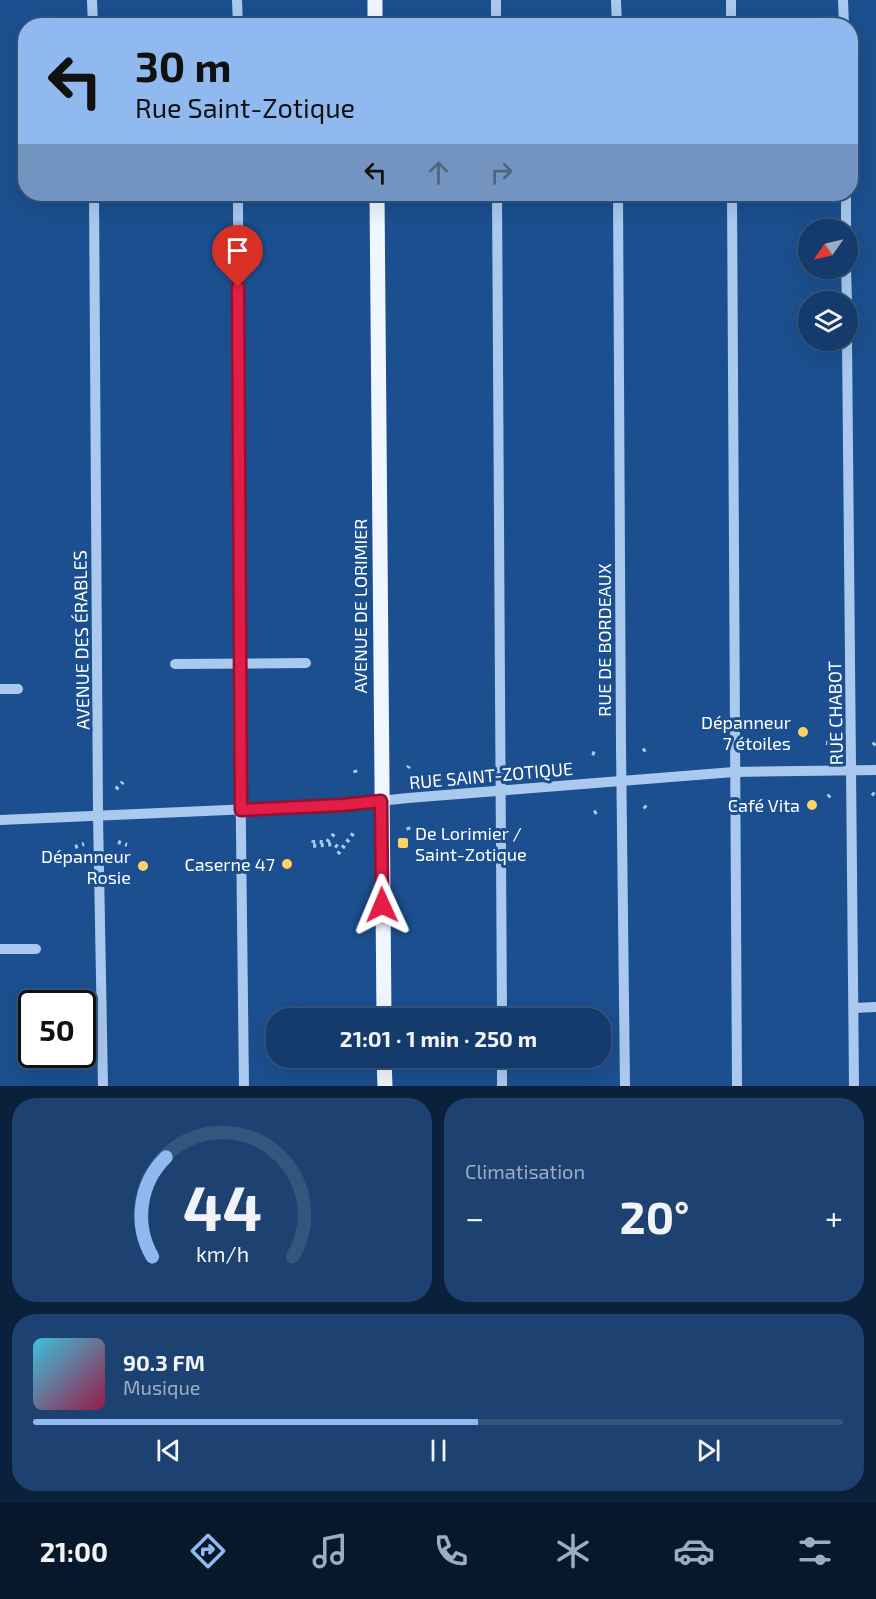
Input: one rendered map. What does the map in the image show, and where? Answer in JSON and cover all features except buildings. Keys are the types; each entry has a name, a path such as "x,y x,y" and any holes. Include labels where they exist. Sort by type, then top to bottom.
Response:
{"main road":[{"path":"375,0 375,18"},
{"name":"AVENUE DE LORIMIER","path":"377,201 384,1008"},
{"path":"384,1068 385,1086"}],"street":[{"path":"92,0 93,18"},
{"path":"237,0 238,18"},
{"path":"496,0 496,18"},
{"path":"616,0 617,18"},
{"path":"731,0 731,18"},
{"path":"843,0 844,18"},
{"name":"AVENUE DES ÉRABLES","path":"94,201 98,815 103,1086"},
{"path":"238,201 239,663 244,1086"},
{"path":"497,201 502,1008"},
{"name":"RUE DE BORDEAUX","path":"618,201 625,1086"},
{"path":"732,201 737,1086"},
{"path":"846,201 846,219"},
{"name":"RUE CHABOT","path":"847,351 854,1086"},
{"path":"175,664 306,663"},
{"path":"0,689 18,688"},
{"name":"RUE SAINT-ZOTIQUE","path":"0,820 342,805 734,772 876,770"},
{"path":"0,949 36,949"},
{"path":"854,1008 876,1007"},
{"path":"502,1068 502,1086"}],"path":[{"path":"826,743 834,744"},
{"path":"592,753 598,755"},
{"path":"116,789 123,782"},
{"path":"594,813 599,810"},
{"path":"334,834 327,842 313,842 312,846 334,844 340,852 355,831"},
{"path":"118,842 126,845"},
{"path":"75,847 84,844"}],"place":[{"name":"Dépanneur 7 étoiles","path":"803,732"},
{"name":"Café Vita","path":"812,805"},
{"name":"De Lorimier / Saint-Zotique","path":"403,843"},
{"name":"Caserne 47","path":"287,864"},
{"name":"Dépanneur Rosie","path":"143,866"}],"route":[{"path":"238,287 241,810 381,801 382,905"}]}
